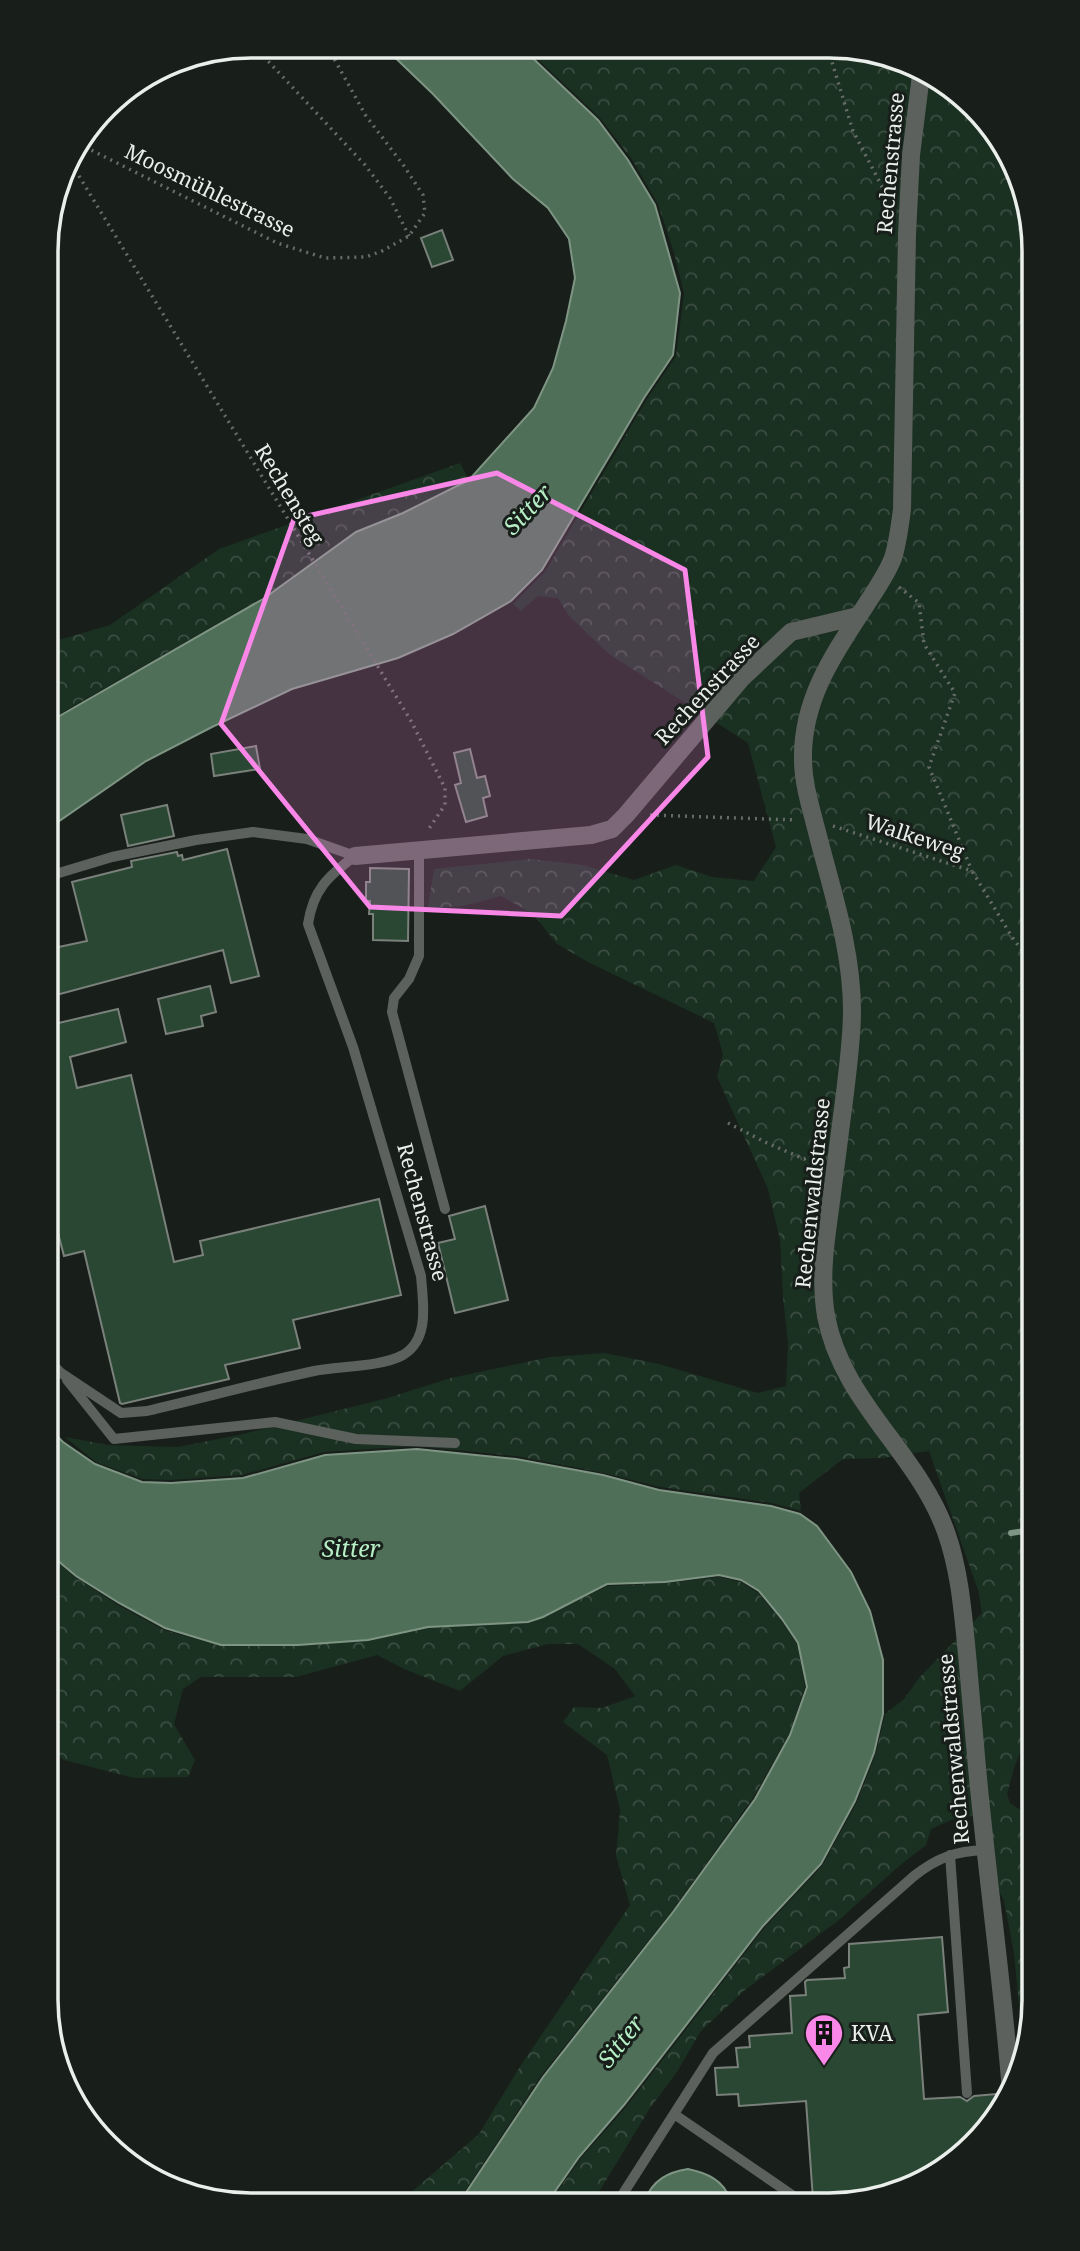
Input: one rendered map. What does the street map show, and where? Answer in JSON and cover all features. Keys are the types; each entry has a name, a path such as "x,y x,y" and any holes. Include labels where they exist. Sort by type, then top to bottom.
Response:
{"street":[{"name":"Rechenstrasse","path":"355,856 592,835 612,829 742,678 791,632 858,616 884,577 892,559 902,509 907,234 911,155 920,81"},
{"name":"Rechenwaldstrasse","path":"858,616 827,664 815,690 806,726 803,758 806,787 838,908 849,966 852,1011 849,1060 823,1263 823,1289 834,1346 851,1381 869,1411 917,1477 946,1531 962,1607 1009,2071"}],"lane":[{"name":"Rechenstrasse","path":"58,873 112,858 196,840 253,832 307,839 355,856"},
{"path":"419,851 419,956 409,979 394,998 392,1012 444,1209"},
{"name":"Rechenstrasse","path":"58,1370 121,1413 147,1411 315,1371 375,1363 404,1354 420,1336 425,1314 421,1276 353,1047 308,924 311,903 333,873 355,856"},
{"path":"61,1373 114,1439 275,1422 356,1439 455,1443"},
{"path":"623,2193 713,2053 933,1861 950,1855 985,1850"},
{"path":"950,1855 967,2093"},
{"path":"674,2114 789,2193"}],"path":[{"path":"265,58 365,165 390,198 409,236 425,213 423,195 366,116 334,58"},
{"path":"831,58 853,131 907,234"},
{"name":"Moosmühlestrasse","path":"88,149 277,243 325,258 366,257 409,236"},
{"name":"Rechensteg","path":"76,171 411,721 445,788 445,805 420,842 419,851"},
{"path":"895,584 919,603 925,644 955,693 929,767 972,871"},
{"path":"626,815 803,820"},
{"name":"Walkeweg","path":"827,824 972,871 1022,950"},
{"path":"729,1123 804,1159 838,1145"}],"highlighted area":[{"path":"497,473 685,570 708,757 561,916 370,907 221,724 294,519"}],"green space":[{"path":"537,58 829,58 867,61 915,78 937,90 966,114 996,154 1016,201 1021,225 1022,251 1022,1748 1007,1794 1010,1803 1022,1811 1022,2013 1021,2026 1014,1953 1004,1901 994,1880 976,1815 951,1820 931,1829 926,1845 839,1920 745,1990 700,2032 598,2193 556,2193 765,1927 822,1866 857,1802 876,1753 885,1714 904,1699 919,1678 982,1613 978,1590 929,1451 882,1458 843,1459 799,1493 801,1511 772,1503 660,1487 516,1456 417,1446 324,1452 242,1475 171,1480 142,1479 96,1462 65,1437 108,1445 178,1447 384,1399 451,1378 550,1357 605,1353 659,1364 758,1393 786,1386 788,1343 780,1240 768,1189 717,1077 723,1054 714,1023 588,962 557,944 533,914 501,896 463,906 428,908 434,869 531,859 583,865 634,880 676,865 712,877 754,881 776,847 748,743 609,654 569,616 558,598 538,596 521,611 513,604 545,572 647,399 676,356 684,293 673,250 658,204 631,158 600,118"},
{"path":"460,463 468,478 407,515 336,549 262,598 58,715 58,640 110,625 219,549"},
{"path":"58,1563 118,1605 164,1630 221,1646 298,1645 368,1640 428,1627 528,1622 607,1586 719,1577 741,1582 758,1593 781,1620 797,1644 805,1687 789,1734 753,1798 672,1911 541,2076 464,2193 410,2193 479,2134 521,2065 630,1905 616,1856 620,1810 607,1755 563,1722 574,1707 602,1708 635,1696 615,1669 578,1644 548,1644 503,1656 460,1691 404,1669 377,1655 296,1677 201,1677 183,1689 174,1724 195,1760 188,1777 134,1778 64,1760 58,1756"}],"water":[{"name":"Sitter","path":"396,58 533,58 598,120 628,160 655,205 680,293 673,355 644,398 542,570 511,601 453,634 398,658 292,689 212,727 146,761 58,822 58,717 263,599 356,532 403,513 469,480 534,408 553,368 575,278 569,239 548,208 513,179"},
{"name":"Sitter","path":"58,1437 95,1464 142,1482 171,1483 243,1478 325,1455 417,1449 516,1459 603,1475 659,1490 771,1506 800,1514 817,1526 851,1572 870,1611 883,1660 883,1714 874,1753 855,1801 821,1864 763,1926 624,2105 579,2157 554,2193 466,2193 543,2077 673,1912 755,1799 790,1735 807,1687 798,1643 759,1591 741,1580 719,1575 665,1582 607,1584 528,1622 428,1627 368,1640 298,1645 221,1645 165,1628 76,1576 58,1561"},
{"path":"688,2169 702,2173 714,2178 727,2193 648,2193 662,2178"}],"building":[{"path":"442,230 453,260 432,267 421,238"},
{"path":"256,746 260,769 214,776 211,754"},
{"path":"470,749 477,778 485,776 490,796 483,798 487,816 466,822 455,785 461,783 454,753"},
{"path":"167,805 174,836 128,846 121,815"},
{"path":"227,849 259,976 231,983 223,950 58,995 58,947 87,941 72,882 132,867 131,861 177,852 178,856 182,855 183,860"},
{"path":"370,868 409,869 408,941 373,940 373,914 369,914 370,901 366,901 366,882 370,882"},
{"path":"210,986 216,1012 201,1016 203,1026 166,1034 158,999"},
{"path":"118,1009 126,1042 70,1057 77,1088 131,1075 174,1262 203,1255 200,1241 379,1199 401,1295 293,1320 300,1348 225,1365 229,1379 120,1403 84,1251 64,1256 58,1233 58,1023"},
{"path":"485,1206 508,1300 455,1313 438,1243 455,1239 449,1216"},
{"name":"KVA","path":"942,1937 948,2012 918,2015 924,2099 960,2097 967,2101 974,2096 996,2094 996,2097 974,2128 957,2145 937,2161 915,2173 879,2187 855,2192 813,2193 806,2101 739,2106 738,2094 717,2095 715,2068 738,2067 736,2048 750,2047 749,2036 792,2033 790,1996 806,1995 807,1980 845,1978 844,1968 849,1967 849,1944"}],"waterway":[{"path":"1011,1533 1022,1531"}],"place":[{"name":"KVA","path":"824,2067"}]}
